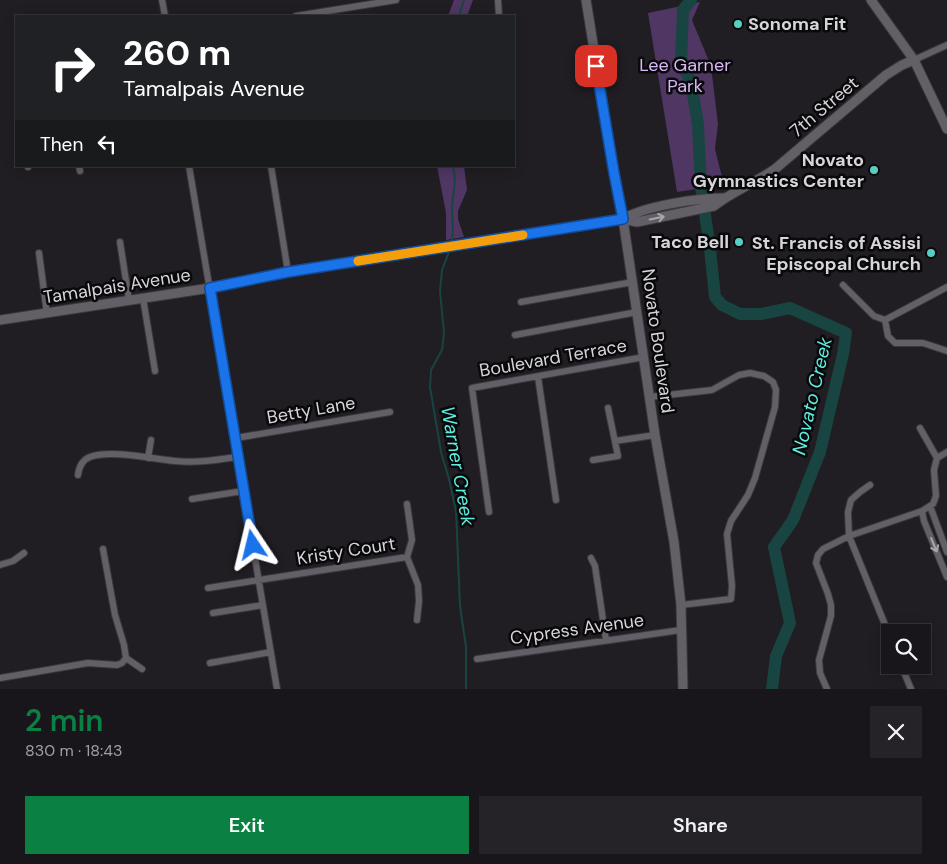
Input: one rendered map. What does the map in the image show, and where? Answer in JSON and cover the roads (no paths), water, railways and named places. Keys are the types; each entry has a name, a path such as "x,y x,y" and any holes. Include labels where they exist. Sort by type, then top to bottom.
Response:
{"street":[{"path":"162,0 164,15"},
{"path":"302,15 396,0"},
{"path":"498,0 499,15"},
{"name":"Novato Boulevard","path":"586,0 623,219 655,435 674,542 681,605 684,689"},
{"path":"871,0 914,60 947,129"},
{"name":"7th Street","path":"623,219 644,210 689,207 712,202 750,185 768,174 886,76 902,65 947,45"},
{"path":"189,167 277,689"},
{"path":"271,167 288,272"},
{"name":"Tamalpais Avenue","path":"0,320 210,288 288,272 623,219"},
{"path":"120,242 130,300"},
{"path":"39,253 47,314"},
{"path":"521,302 632,282"},
{"path":"843,285 874,316 885,320 947,287"},
{"path":"143,298 155,371"},
{"path":"515,335 637,312"},
{"path":"885,320 888,336 895,344 923,343 947,351"},
{"name":"Boulevard Terrace","path":"489,512 472,388 644,358"},
{"path":"650,397 712,390 738,375 750,373 764,376 773,382 776,390 775,407 755,478 748,495 731,521 727,534 732,586 731,599 681,605"},
{"path":"538,377 556,500"},
{"path":"594,460 618,456 608,408"},
{"name":"Betty Lane","path":"236,438 390,412"},
{"path":"827,689 820,673 818,660 831,616 831,606 816,564 818,555 823,549 849,536 922,511 933,504 936,496 934,470 936,458 920,428"},
{"path":"615,441 655,435"},
{"path":"148,458 151,440"},
{"path":"936,458 947,452"},
{"path":"78,475 79,466 88,457 104,453 203,462 237,457"},
{"path":"870,485 851,500 848,512 849,536 885,624"},
{"path":"192,499 243,491"},
{"name":"Kristy Court","path":"407,504 412,540 407,557 418,584 417,620"},
{"path":"930,506 947,552"},
{"path":"922,511 924,521 947,577"},
{"path":"103,549 115,615 126,658 142,669"},
{"path":"0,565 13,561 24,553"},
{"name":"Kristy Court","path":"208,588 407,557"},
{"path":"591,558 595,566 606,640"},
{"path":"213,613 263,605"},
{"name":"Cypress Avenue","path":"477,659 681,630"},
{"path":"210,663 271,652"},
{"path":"0,678 88,663 116,665 122,663 126,658"},
{"path":"905,674 911,689"}],"waterway":[{"name":"Warner Creek","path":"459,15 464,0"},
{"name":"Novato Creek","path":"691,0 683,10 681,64 691,81 698,125 701,187 715,297 722,305 740,314 761,314 790,308 846,333 843,354 820,452 793,520 774,547 790,623 776,656 772,689"},
{"name":"Warner Creek","path":"452,240 452,207 455,182 453,167"},
{"name":"Warner Creek","path":"449,252 442,270 440,291 444,333 442,350 431,370 430,387 441,452 456,511 460,606 466,647 466,689"}],"place":[{"name":"Sonoma Fit","path":"738,24"},
{"name":"Novato Gymnastics Center","path":"874,170"},
{"name":"Taco Bell","path":"739,242"},
{"name":"St. Francis of Assisi Episcopal Church","path":"931,253"}],"park label":[{"name":"Lee Garner Park","path":"685,75"}]}
